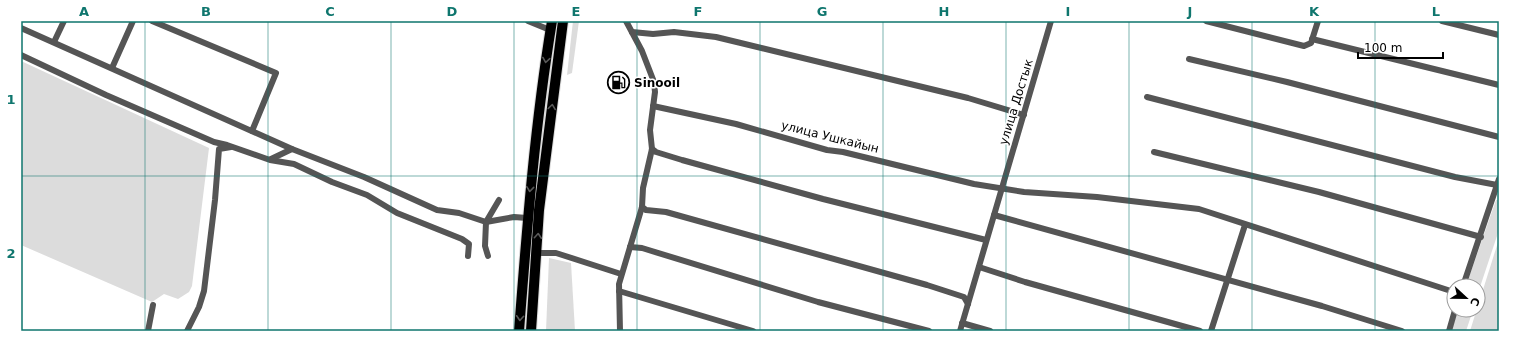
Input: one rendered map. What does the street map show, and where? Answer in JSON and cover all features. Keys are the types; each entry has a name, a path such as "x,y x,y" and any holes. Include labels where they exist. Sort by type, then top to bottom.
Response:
{"highway":[{"path":"531,331 539,210 563,21"},
{"path":"519,331 527,218 540,96 551,26"}],"street":[{"path":"54,42 64,21"},
{"path":"112,68 133,21"},
{"path":"152,21 276,73 252,131"},
{"path":"528,21 551,26"},
{"path":"620,331 619,291 621,274 642,207 644,188 652,149 650,130 654,82 626,21"},
{"name":"улица Достык","path":"960,331 1051,21"},
{"path":"1206,21 1304,46 1311,43 1318,21"},
{"path":"1442,21 1499,35"},
{"path":"21,28 292,149 364,177 437,210 458,213 486,222 507,218 527,218"},
{"path":"632,32 653,34 674,32 716,37 968,98 1024,115"},
{"path":"1312,39 1499,85"},
{"path":"21,55 106,95 214,142 231,146 270,160 294,164 332,182 367,195 397,213 462,239 469,244 468,256"},
{"path":"1189,59 1286,82 1499,137"},
{"path":"1147,97 1455,177 1498,182 1466,278"},
{"name":"улица Ушкайын","path":"653,106 736,124 826,150 843,152 952,179 1001,188 1199,209 1446,289"},
{"path":"187,331 199,307 204,291 216,200 219,149 231,146"},
{"path":"270,160 292,149"},
{"path":"652,149 656,152 682,160 823,199 986,240"},
{"path":"1154,152 1323,193 1480,236"},
{"path":"488,256 485,246 486,222 499,200"},
{"path":"642,207 646,210 666,212 927,284 964,297 968,304"},
{"path":"994,215 1228,280 1402,331"},
{"path":"1211,331 1245,225"},
{"path":"630,247 642,248 818,302 929,331"},
{"path":"537,253 556,252 621,274"},
{"path":"979,267 1032,284 1200,331"},
{"path":"619,291 753,331"},
{"path":"148,331 153,306"},
{"path":"1449,331 1453,318"},
{"path":"962,323 990,331"}],"shaded area":[{"path":"558,21 537,218 529,331 525,331 540,143"},
{"path":"573,21 579,21 572,73 567,75"},
{"path":"21,61 209,148 192,286 189,292 178,299 164,294 152,302 21,245"},
{"path":"1496,200 1499,200 1499,230 1483,278 1469,278"},
{"path":"1499,239 1499,331 1470,331 1474,318 1486,318 1486,280"},
{"path":"549,258 571,263 575,331 546,331"},
{"path":"1455,318 1470,318 1466,331 1451,331"}],"place":[{"name":"Sinooil","path":"618,83"}]}
